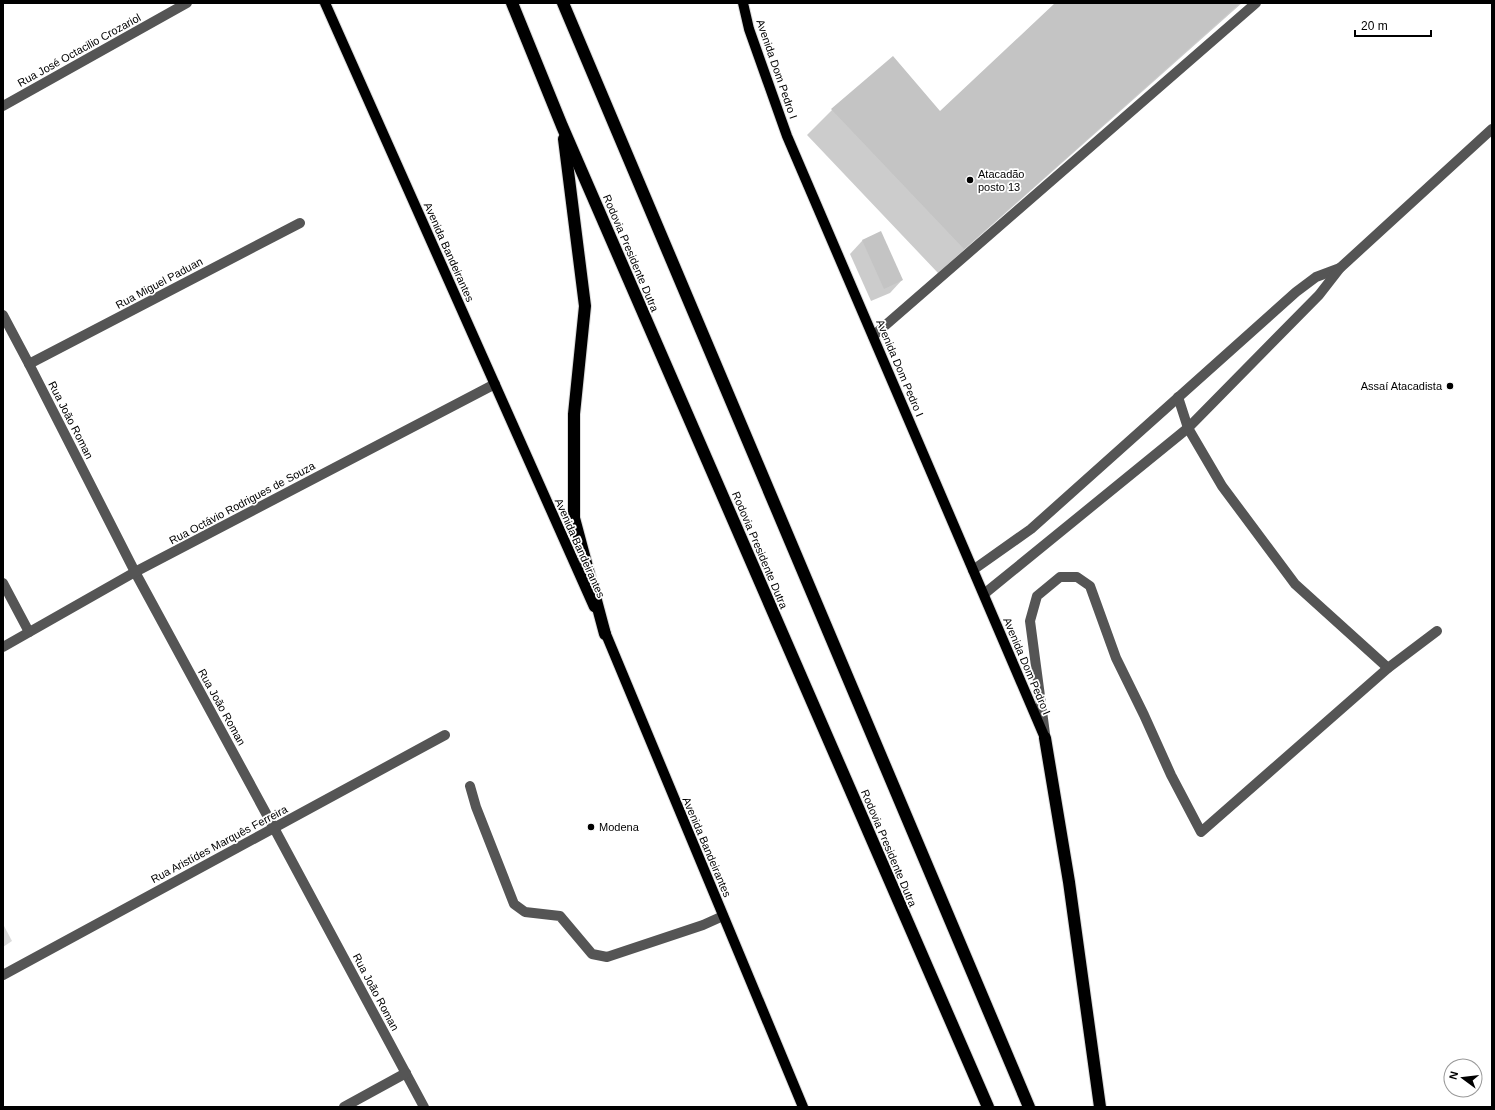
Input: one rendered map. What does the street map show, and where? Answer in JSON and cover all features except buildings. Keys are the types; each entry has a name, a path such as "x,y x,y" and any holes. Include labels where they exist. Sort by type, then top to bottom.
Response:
{"highway":[{"name":"Rodovia Presidente Dutra","path":"512,3 562,126 988,1107"},
{"path":"562,3 1029,1107"},
{"path":"562,126 584,306 574,414 574,518 605,634"},
{"path":"1045,738 1069,882 1100,1107"}],"main road":[{"name":"Avenida Bandeirantes","path":"325,3 605,634 804,1107"},
{"name":"Avenida Dom Pedro I","path":"743,3 749,29 787,136 1045,738"}],"street":[{"name":"Rua José Octacilio Crozariol","path":"3,106 187,3"},
{"path":"873,336 1256,3"},
{"path":"984,594 1188,428 1319,295 1340,268 1492,129"},
{"name":"Rua Miguel Paduan","path":"29,364 300,223"},
{"path":"973,570 1031,529 1296,292 1316,277 1340,268"},
{"name":"Rua João Roman","path":"3,315 135,572 424,1107"},
{"name":"Rua Octávio Rodrigues de Souza","path":"3,647 135,572 495,384"},
{"path":"1178,397 1188,428 1222,486 1295,584 1388,668"},
{"path":"1045,738 1030,621 1037,596 1060,577 1077,577 1090,586 1116,658 1171,775 1201,832 1388,668 1436,631"},
{"path":"3,583 29,632"},
{"name":"Rua Aristídes Marquês Ferreira","path":"3,975 445,735"},
{"path":"470,786 476,807 514,904 525,912 560,916 592,954 606,957 703,925 723,916"},
{"path":"344,1107 406,1074"}],"shaded area":[{"path":"3,924 12,941 3,947"}],"place":[{"name":"Atacadão posto 13","path":"970,180"},
{"name":"Assaí Atacadista","path":"1450,386"},
{"name":"Modena","path":"591,827"}]}
